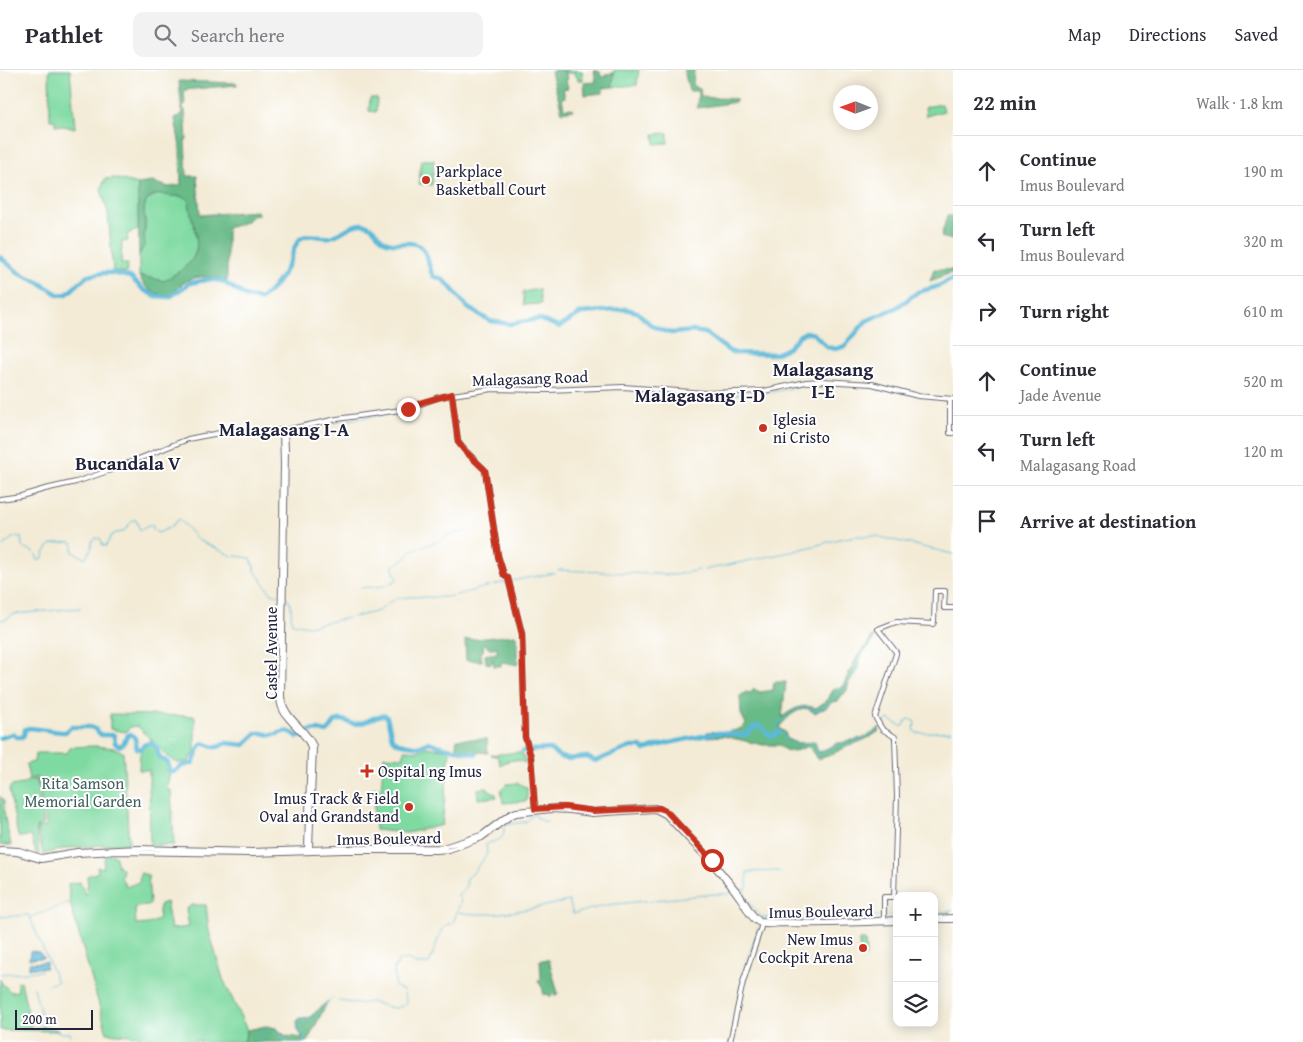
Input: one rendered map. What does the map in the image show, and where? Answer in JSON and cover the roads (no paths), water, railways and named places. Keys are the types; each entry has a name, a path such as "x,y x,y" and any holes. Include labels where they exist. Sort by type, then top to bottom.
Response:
{"main road":[{"name":"Malagasang Road","path":"0,499 21,496 76,482 188,440 230,431 283,430 337,419 408,409 423,402 452,394 492,390 617,387 705,393 759,391 806,382 823,381 872,384 918,396 952,399"},
{"path":"452,394 458,442 485,470 498,556 504,575 508,578 522,634 525,737 531,757 535,809"},
{"path":"952,399 950,433 953,433"},
{"name":"Castel Avenue","path":"283,430 286,450 282,697 284,708 307,734 314,746 308,850"},
{"path":"884,921 884,897 894,897 897,786 895,737 881,726 875,718 896,652 878,629 896,622 933,624 934,591 945,591 944,608 953,608"},
{"name":"Imus Boulevard","path":"0,850 41,860 77,853 140,851 252,854 308,850 443,847 484,833 512,812 565,807 594,811 655,807 664,810 712,860 740,894 755,917 763,923"},
{"name":"Imus Boulevard","path":"308,850 443,851 482,838 516,814 551,810 592,814 659,811 709,862 738,896 753,919 763,923 824,925 893,920"},
{"path":"938,919 953,918"},
{"path":"730,1042 743,982 763,923"}],"water":[{"path":"30,951 39,952 44,958 29,959"},
{"path":"46,962 46,968 29,968 29,963"}],"waterway":[{"path":"0,257 19,273 59,295 67,294 87,276 112,273 130,277 144,290 155,296 170,297 190,283 211,279 222,281 247,297 260,299 273,288 280,278 300,239 311,235 330,237 357,224 365,224 385,241 390,243 411,243 420,247 426,254 433,276 447,283 468,308 490,321 510,324 539,319 559,327 581,313 626,309 637,312 651,325 661,330 671,333 694,331 705,333 729,351 735,353 775,354 788,348 800,335 806,332 814,334 827,347 836,349 845,346 866,321 896,308 918,292 936,287 953,279"},
{"path":"793,388 813,383"},
{"path":"869,386 877,387"},
{"path":"720,394 764,394 791,388"},
{"path":"650,391 701,395"},
{"path":"433,401 450,398"},
{"path":"933,399 949,401"},
{"path":"409,410 417,407"},
{"path":"322,424 381,415"},
{"path":"220,436 272,433"},
{"path":"213,437 217,436"},
{"path":"0,547 12,538 21,537 22,547 34,553 38,560 42,559 52,544 70,542 73,544 73,552 85,558 91,549 92,541 96,538 101,539 103,546 106,546 111,536 123,532 133,520 136,520 140,530 153,525 153,530 158,533 169,528 179,519 198,540 232,556"},
{"path":"442,539 448,535 468,531"},
{"path":"704,570 858,536 876,536 953,554"},
{"path":"361,588 384,586 393,582 397,579 392,567 407,557 412,550 439,541"},
{"path":"235,556 251,558 255,571 271,593 279,595"},
{"path":"558,570 675,575 699,570"},
{"path":"511,581 554,573"},
{"path":"494,585 506,582"},
{"path":"456,595 490,586"},
{"path":"353,617 378,611 396,599 452,596"},
{"path":"286,597 291,606 292,623 308,626 348,618"},
{"path":"0,620 14,614 80,608"},
{"path":"873,638 868,647 862,651 855,673 845,689 837,693 828,704 815,711 806,707 792,711 777,726 779,732 784,734 785,740 798,744 814,742 819,754 836,745 843,745 864,738 879,729"},
{"path":"308,731 318,730 327,732 339,720 359,724 377,716 385,715 392,738 398,743 419,747 429,742 476,754"},
{"path":"882,726 888,719 901,726 904,726 906,720 910,719 915,722 914,730 916,733 953,731"},
{"path":"532,750 549,749 560,757 567,759 587,757 595,761 631,747 641,747 645,750 718,733 744,735 757,726 772,736 779,732"},
{"path":"0,738 13,734 16,737 22,737 25,729 30,728 66,732 71,727 90,727 101,735 114,735 115,743 119,746 131,734 135,738 137,749 140,749 147,743 156,746 160,758 168,762 170,771 174,772 182,766 193,763 203,743 214,747 226,743 245,745 258,733 272,735 287,731 298,737 302,736"},
{"path":"339,1001 359,1004 372,1002 392,1008 407,1004 403,990 395,987 394,966 397,966 398,961 408,959 416,964 429,964 442,929 446,925 453,923 461,901 458,896 466,886 467,878 487,854 486,845 501,839 504,827 509,824 526,822 534,815 542,821 548,821"},
{"path":"742,891 747,889 747,872 780,872"},
{"path":"742,891 757,913 763,918 809,920 882,916"},
{"path":"459,912 471,914 499,913 569,901 573,914 606,905 730,894"},
{"path":"31,917 70,902"},
{"path":"938,912 953,911"},
{"path":"0,917 29,915 57,982 47,985"},
{"path":"888,915 893,915"},
{"path":"743,975 758,928"},
{"path":"0,974 41,971"},
{"path":"34,988 42,1018 39,1020 43,1027 57,1029 60,1033 70,1033 71,1036"},
{"path":"303,1042 305,1041 304,1034 300,1030 299,1020 310,1021 333,998"},
{"path":"259,1042 258,1037 262,1032 269,1029 277,1032 287,1042"}],"place":[{"name":"Parkplace Basketball Court","path":"426,180"},
{"name":"Iglesia ni Cristo","path":"763,428"},
{"name":"Ospital ng Imus","path":"367,771"},
{"name":"Imus Track & Field Oval and Grandstand","path":"409,807"},
{"name":"New Imus Cockpit Arena","path":"863,948"}],"district":[{"name":"Malagasang I-E","path":"823,380"},
{"name":"Malagasang I-D","path":"700,395"},
{"name":"Malagasang I-A","path":"284,429"},
{"name":"Bucandala V","path":"128,463"}],"park label":[{"name":"Rita Samson Memorial Garden","path":"83,792"}]}
